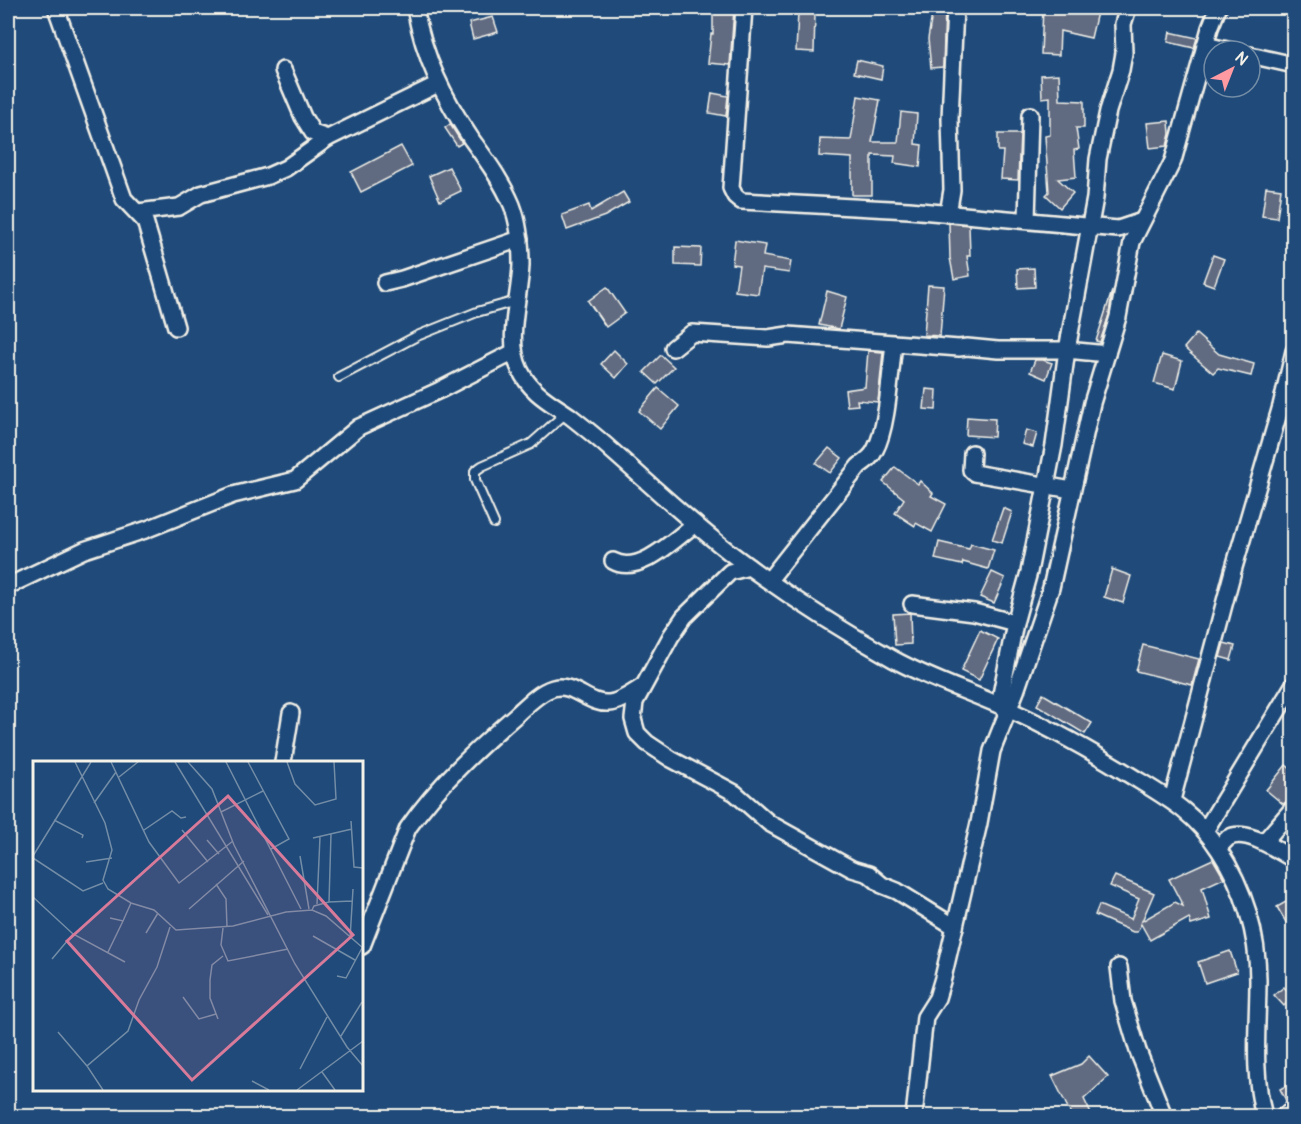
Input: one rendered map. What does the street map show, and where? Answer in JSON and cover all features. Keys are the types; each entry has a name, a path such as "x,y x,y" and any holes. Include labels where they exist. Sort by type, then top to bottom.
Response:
{"street":[{"path":"56,8 124,199 145,221 176,327"},
{"path":"415,8 422,40 438,84 505,189 514,209 520,239 521,267 516,302 514,352 519,369 529,385 542,399 566,413 597,437 695,524 749,567 893,659 1004,707 1083,746 1172,800 1205,831 1232,872 1254,931 1258,975 1255,1047 1257,1091 1264,1116"},
{"path":"744,8 731,188 741,201 948,214 1118,229 1142,221"},
{"path":"948,214 952,190 950,119 955,8"},
{"path":"1004,707 1015,623 1029,573 1047,486 1080,269 1090,226 1100,151 1122,61 1123,24 1128,8"},
{"path":"1207,39 1218,8"},
{"path":"914,1116 925,1017 940,990 979,823 992,751 1004,707 1051,588 1092,403 1124,290 1132,242 1173,161 1202,56"},
{"path":"1262,58 1293,64"},
{"path":"283,70 303,117 313,133 328,138"},
{"path":"138,212 179,207 201,194 268,176 286,168 328,138 438,84"},
{"path":"1027,220 1030,115"},
{"path":"1118,229 1132,242"},
{"path":"385,283 520,239"},
{"path":"673,348 692,333 768,338 788,335 894,344 979,347 1006,351 1067,350 1107,354"},
{"path":"769,580 859,466 869,459 875,450 883,425 894,344"},
{"path":"1172,800 1233,571 1287,408 1293,351"},
{"path":"8,586 84,550 145,530 232,495 295,480 359,427 440,390 514,352"},
{"path":"972,453 971,470 974,474 1072,490"},
{"path":"614,561 621,566 636,564 659,552 695,524"},
{"path":"730,553 730,572"},
{"path":"749,567 730,572 684,617 635,702 633,719 637,732 647,743 699,775 735,793 769,823 852,869 869,874 882,885 897,891 955,927"},
{"path":"912,604 974,612 1015,623"},
{"path":"1205,831 1293,684"},
{"path":"365,925 408,828 437,791 487,740 535,699 552,688 564,687 595,701 609,703 624,699 642,687"},
{"path":"283,761 291,713"},
{"path":"1264,842 1293,807"},
{"path":"1218,848 1230,837 1242,835 1264,842 1293,860"},
{"path":"938,916 960,905"},
{"path":"1119,968 1123,1001 1138,1051 1164,1116"},
{"path":"1284,1116 1293,1109"}],"lane":[{"path":"339,377 417,336 477,312 516,302"},
{"path":"494,523 475,480 476,471 482,466 531,444 566,413"}],"building":[{"path":"933,8 945,8 943,67 931,68 928,39"},
{"path":"1043,8 1098,8 1091,38 1060,31 1059,55 1041,54"},
{"path":"713,9 734,9 730,65 708,63 711,34 713,34"},
{"path":"798,13 815,14 814,52 796,51"},
{"path":"493,17 498,32 473,39 469,23"},
{"path":"1170,32 1197,38 1194,48 1168,42"},
{"path":"857,60 883,66 881,79 854,73"},
{"path":"1059,74 1060,100 1084,101 1084,128 1076,128 1079,149 1074,150 1076,177 1058,179 1073,193 1060,208 1046,195 1049,192 1045,136 1050,135 1050,97 1042,98 1041,75"},
{"path":"712,93 728,96 726,116 709,113"},
{"path":"858,96 880,100 872,142 898,142 901,112 917,114 915,144 922,145 920,167 894,163 895,156 872,155 872,195 852,195 852,158 819,156 820,139 851,140"},
{"path":"1169,121 1170,134 1167,146 1150,148 1147,123"},
{"path":"450,124 462,143 457,146 445,128"},
{"path":"998,134 1020,134 1018,180 1001,179 1003,151 998,151"},
{"path":"401,146 412,166 361,192 351,172"},
{"path":"449,167 461,191 440,201 429,176"},
{"path":"1266,187 1281,189 1277,218 1262,216"},
{"path":"623,192 629,202 605,216 567,230 562,215 589,205 591,211"},
{"path":"949,223 969,225 970,256 967,256 970,276 954,279 950,258"},
{"path":"735,240 765,245 763,256 791,261 789,273 762,269 758,294 735,291 739,265 732,264"},
{"path":"675,247 701,248 700,266 675,265"},
{"path":"1213,255 1224,259 1214,286 1203,282"},
{"path":"1034,268 1035,287 1018,288 1017,269"},
{"path":"928,285 944,286 940,336 924,335"},
{"path":"607,287 625,313 606,327 588,301"},
{"path":"827,291 847,297 839,329 819,325"},
{"path":"1112,291 1109,315 1100,342 1096,341"},
{"path":"1196,334 1219,354 1254,364 1251,376 1218,368 1213,373 1184,348"},
{"path":"614,350 628,364 616,378 601,364"},
{"path":"868,351 883,352 878,402 857,400 858,405 847,406 845,390 865,387"},
{"path":"661,355 674,367 657,384 644,372"},
{"path":"1162,355 1182,361 1175,389 1154,383"},
{"path":"1035,360 1052,363 1046,379 1030,372"},
{"path":"658,388 679,406 660,429 639,411"},
{"path":"926,389 937,390 936,410 924,409"},
{"path":"967,417 995,419 994,437 966,435"},
{"path":"1026,430 1037,433 1033,447 1022,444"},
{"path":"829,448 842,458 830,473 816,463"},
{"path":"895,467 918,484 920,481 933,493 931,496 946,504 932,532 916,523 915,526 895,513 904,499 883,482"},
{"path":"1003,508 1012,512 1002,543 992,540"},
{"path":"939,542 969,549 971,544 994,550 988,569 963,562 962,565 935,559"},
{"path":"1112,569 1131,576 1123,603 1104,597"},
{"path":"992,572 1005,578 994,603 980,597"},
{"path":"910,613 911,644 895,645 893,614"},
{"path":"980,630 998,639 979,680 961,671"},
{"path":"1224,643 1235,646 1231,660 1220,657"},
{"path":"1143,645 1199,659 1192,685 1136,671"},
{"path":"1043,694 1092,723 1085,734 1037,705"},
{"path":"1286,765 1293,771 1293,798 1283,804 1266,790"},
{"path":"1213,859 1224,878 1202,888 1211,919 1191,925 1189,918 1150,940 1141,924 1137,932 1133,932 1095,915 1099,905 1131,919 1139,899 1110,886 1115,876 1154,893 1142,921 1175,902 1183,906 1169,879"},
{"path":"1293,898 1293,934 1277,907"},
{"path":"1230,951 1237,972 1205,983 1198,962"},
{"path":"1284,987 1293,997 1284,1006 1274,995"},
{"path":"1089,1056 1108,1077 1084,1099 1092,1116 1072,1116 1052,1076 1081,1064"},
{"path":"1293,1082 1293,1099 1287,1102 1280,1089"}]}
